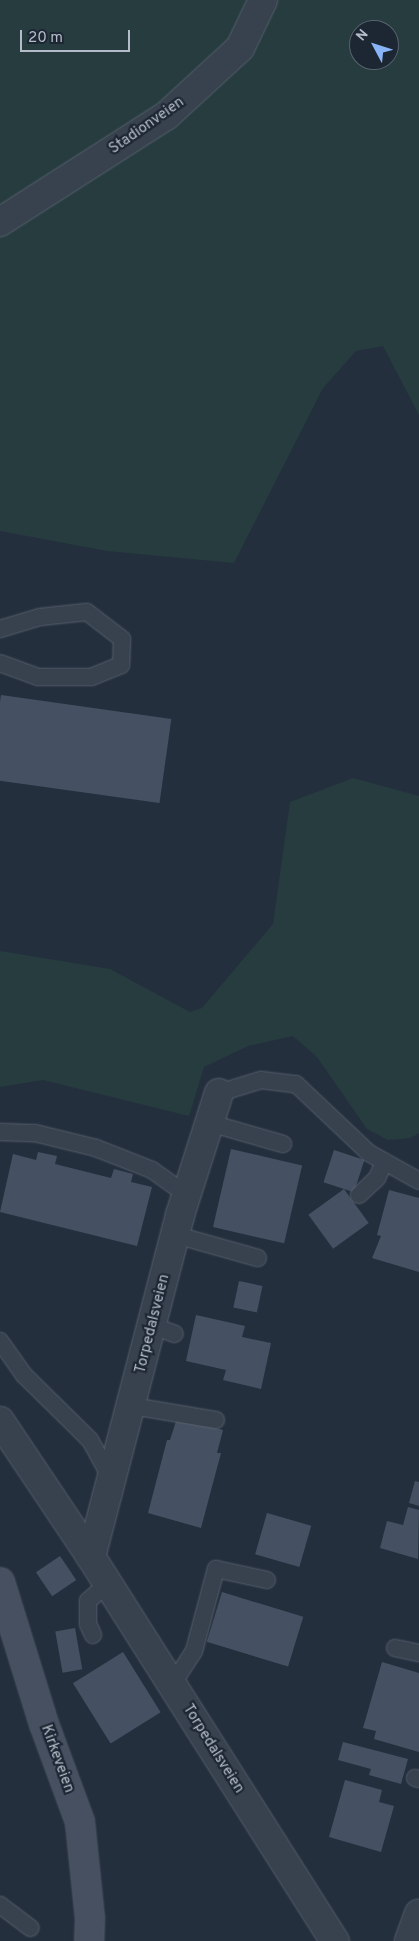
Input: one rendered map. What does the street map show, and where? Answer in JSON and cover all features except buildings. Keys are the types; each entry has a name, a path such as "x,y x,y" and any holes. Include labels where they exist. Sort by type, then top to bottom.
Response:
{"main road":[{"name":"Kirkeveien","path":"1,1590 44,1724 80,1822 90,1918 89,1941"}],"street":[{"name":"Stadionveien","path":"0,222 166,116 240,48 263,0"},
{"name":"Torpedalsveien","path":"91,1557 132,1406 164,1330 176,1235 219,1093"},
{"name":"Torpedalsveien","path":"0,1421 108,1583 335,1941"},
{"path":"409,1941 419,1914"}],"lane":[{"path":"0,629 40,617 88,612 122,638 121,665 91,677 38,676 0,663"},
{"path":"219,1093 261,1080 296,1084 369,1153 419,1181"},
{"path":"210,1123 283,1144"},
{"path":"0,1132 36,1134 96,1148 152,1170 187,1195"},
{"path":"359,1196 377,1178 384,1163"},
{"path":"176,1235 258,1258"},
{"path":"0,1341 24,1375 90,1440 112,1480"},
{"path":"132,1406 216,1420"},
{"path":"172,1685 194,1651 216,1569 267,1580"},
{"path":"93,1635 88,1624 88,1601 108,1583"},
{"path":"396,1648 419,1653"},
{"path":"0,1905 30,1928"}],"green space":[{"path":"0,0 419,0 419,415 383,346 356,351 323,388 234,563 107,551 0,531"},
{"path":"353,778 419,796 419,1133 411,1138 388,1140 367,1129 317,1057 293,1036 248,1046 204,1067 189,1116 43,1080 0,1087 0,951 110,969 190,1012 202,1008 273,924 290,802"}]}
